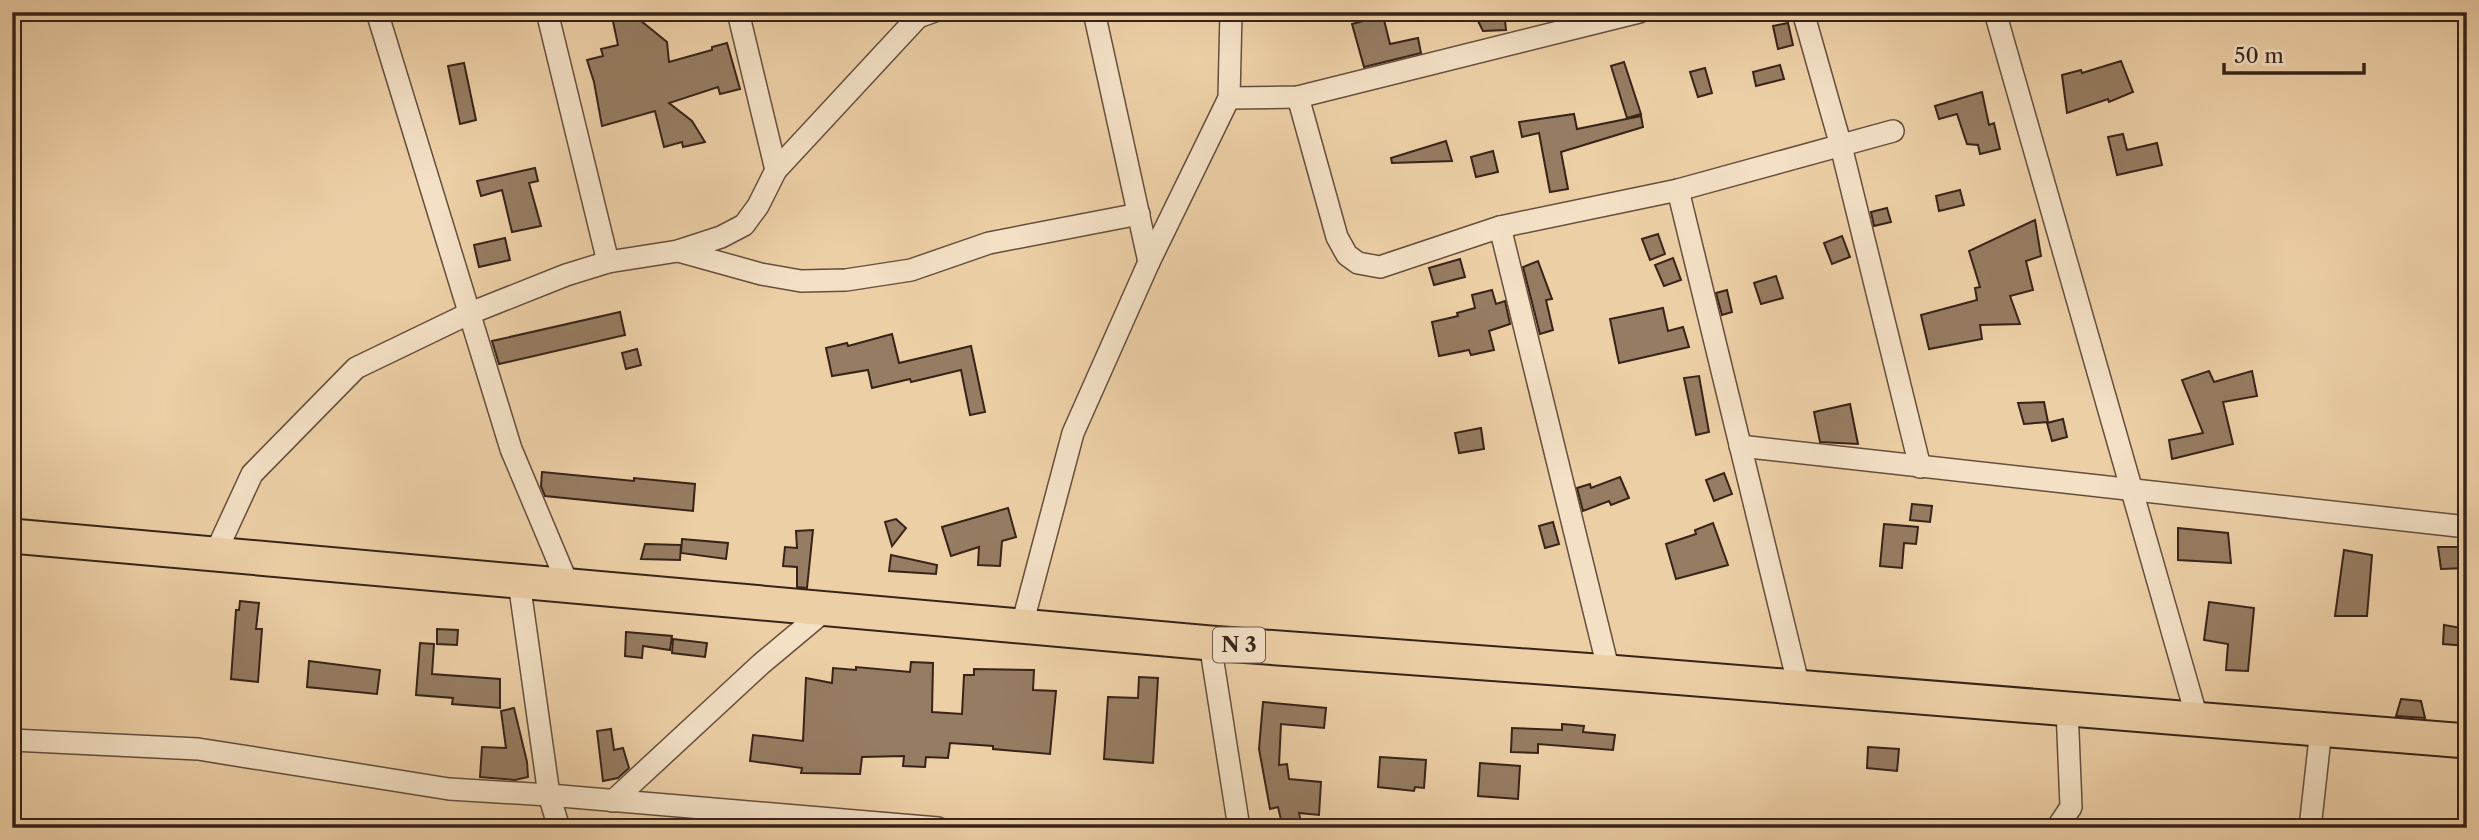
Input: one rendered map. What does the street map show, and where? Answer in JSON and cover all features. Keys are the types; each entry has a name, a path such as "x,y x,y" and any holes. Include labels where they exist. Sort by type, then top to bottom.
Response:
{"main road":[{"name":"N 3","path":"12,536 1210,643 1609,672 2467,741"}],"street":[{"path":"377,12 510,449 569,587"},
{"path":"547,12 608,262"},
{"path":"738,12 776,170"},
{"path":"1094,12 1149,262"},
{"path":"1022,625 1073,433 1149,262 1229,98 1231,12"},
{"path":"1229,98 1298,97 1639,12"},
{"path":"1804,12 1841,146 1920,467"},
{"path":"1995,12 2197,718"},
{"path":"215,554 252,474 356,368 468,314 566,275 608,262 678,251 721,237 744,225 758,206 776,170 922,14"},
{"path":"1298,97 1337,237 1348,254 1358,262 1380,267 1500,227 1678,190 1893,131"},
{"path":"1678,190 1799,687"},
{"path":"678,251 761,274 802,281 846,280 911,270 989,243 1139,214"},
{"path":"1500,227 1609,672"},
{"path":"1740,446 2467,527"},
{"path":"519,582 549,795 559,828"},
{"path":"613,801 761,664 828,608"},
{"path":"1210,643 1239,828"},
{"path":"2057,828 2073,817 2067,708"},
{"path":"2310,828 2321,729"},
{"path":"12,740 198,750 449,789 938,828"}],"building":[{"path":"611,12 630,12 667,42 669,62 727,43 740,89 720,94 718,87 669,103 692,121 705,142 683,147 682,142 664,147 655,111 602,126 587,60 603,56 601,49 618,45"},
{"path":"1504,12 1506,30 1483,31 1475,15"},
{"path":"1383,16 1390,44 1418,38 1421,53 1364,67 1352,24"},
{"path":"1788,23 1793,45 1778,49 1773,26"},
{"path":"2121,61 2133,92 2109,102 2108,99 2067,113 2062,75 2081,70 2082,73"},
{"path":"1624,62 1641,114 1627,118 1611,66"},
{"path":"464,63 476,120 460,124 448,66"},
{"path":"1780,65 1784,79 1756,86 1753,72"},
{"path":"1705,68 1712,93 1698,97 1690,72"},
{"path":"1982,92 1989,125 1994,123 2000,149 1980,154 1978,145 1967,144 1957,114 1939,119 1935,106"},
{"path":"1574,114 1577,129 1641,116 1643,127 1561,152 1568,189 1550,192 1539,133 1522,137 1519,122"},
{"path":"2123,134 2127,150 2157,143 2162,165 2117,175 2108,137"},
{"path":"1446,141 1452,161 1392,163 1391,158"},
{"path":"1493,151 1498,172 1476,177 1471,157"},
{"path":"535,168 538,181 529,183 541,226 512,232 502,190 481,196 477,181"},
{"path":"1960,190 1964,205 1939,211 1936,196"},
{"path":"1887,208 1891,222 1874,226 1871,212"},
{"path":"2035,220 2041,256 2026,261 2033,290 2010,296 2020,324 1980,325 1982,339 1929,349 1921,315 1977,300 1975,288 1980,287 1969,251"},
{"path":"1658,234 1665,254 1650,260 1642,239"},
{"path":"1842,236 1850,257 1832,264 1824,243"},
{"path":"505,238 510,260 479,267 474,245"},
{"path":"1673,258 1681,280 1664,286 1655,265"},
{"path":"1460,259 1465,277 1434,285 1429,268"},
{"path":"1538,261 1552,299 1546,300 1553,330 1540,334 1523,267"},
{"path":"1776,276 1783,298 1761,304 1754,283"},
{"path":"1492,290 1496,304 1505,301 1510,324 1489,331 1494,350 1471,355 1469,350 1439,356 1432,322 1458,316 1457,313 1475,308 1472,295"},
{"path":"1727,290 1732,312 1722,315 1716,293"},
{"path":"1663,308 1668,331 1683,327 1689,347 1619,363 1610,319"},
{"path":"620,312 625,335 499,364 492,341"},
{"path":"892,334 899,363 971,346 985,412 970,415 961,370 872,388 868,370 832,376 826,348 847,343 848,346"},
{"path":"637,349 641,365 626,369 622,353"},
{"path":"2209,371 2214,382 2252,371 2257,396 2223,402 2233,444 2172,459 2169,440 2203,433 2182,380"},
{"path":"1699,376 1709,432 1696,435 1684,378"},
{"path":"2044,402 2048,422 2024,424 2018,403"},
{"path":"1850,404 1858,444 1820,442 1814,412"},
{"path":"2063,419 2067,437 2052,441 2047,423"},
{"path":"1481,428 1484,449 1459,453 1455,433"},
{"path":"542,472 695,484 693,511 545,496 541,486"},
{"path":"1724,473 1732,494 1714,501 1706,480"},
{"path":"1620,477 1629,498 1611,505 1609,501 1583,511 1577,488 1590,484 1591,488"},
{"path":"1912,504 1932,506 1930,522 1910,520"},
{"path":"1008,508 1016,537 1002,541 1000,566 978,565 979,547 951,556 942,527"},
{"path":"896,519 906,528 892,546 885,522"},
{"path":"1553,522 1559,544 1545,548 1539,526"},
{"path":"1713,523 1728,565 1676,579 1666,544 1696,534 1695,530"},
{"path":"1884,524 1918,527 1916,544 1904,543 1902,568 1880,566"},
{"path":"2178,528 2228,533 2231,563 2178,560"},
{"path":"813,530 807,588 797,587 797,567 783,566 785,547 797,548 796,531"},
{"path":"682,539 728,543 726,559 681,553"},
{"path":"645,544 681,545 680,560 641,559"},
{"path":"2438,547 2467,547 2467,568 2441,569"},
{"path":"2344,550 2372,555 2367,616 2335,616"},
{"path":"891,555 937,565 936,574 889,571"},
{"path":"240,601 259,603 256,629 262,629 258,682 231,679 236,610 239,610"},
{"path":"2209,602 2254,608 2248,671 2226,670 2228,644 2204,640"},
{"path":"2444,625 2467,629 2467,646 2443,644"},
{"path":"437,629 458,630 457,645 437,644"},
{"path":"626,632 672,636 670,650 643,646 642,658 625,656"},
{"path":"673,639 707,643 705,657 672,653"},
{"path":"420,643 434,644 432,674 500,679 500,708 452,704 453,698 416,695"},
{"path":"309,661 380,670 377,694 307,687"},
{"path":"911,662 933,663 932,712 962,714 964,675 974,675 974,669 1034,670 1033,690 1056,691 1050,754 950,743 948,758 926,757 925,767 903,766 904,756 862,757 860,774 801,773 802,768 750,761 753,735 803,741 806,678 832,683 833,668 856,670 856,667 910,672"},
{"path":"1139,677 1158,678 1153,763 1104,759 1108,697 1138,698"},
{"path":"2401,699 2421,701 2425,718 2396,716"},
{"path":"1263,702 1326,708 1324,728 1281,724 1279,765 1287,764 1289,779 1321,782 1319,815 1299,813 1302,828 1283,828 1278,807 1270,809 1259,749"},
{"path":"514,708 528,777 515,780 480,777 482,747 506,748 501,711"},
{"path":"1562,724 1584,726 1583,732 1615,735 1613,750 1538,744 1538,753 1511,752 1512,728 1562,730"},
{"path":"611,729 614,750 623,748 629,768 618,778 603,781 597,731"},
{"path":"1868,747 1899,749 1897,771 1867,768"},
{"path":"1380,757 1426,760 1424,788 1415,787 1414,791 1378,787"},
{"path":"1480,763 1520,766 1518,799 1478,796"}]}
